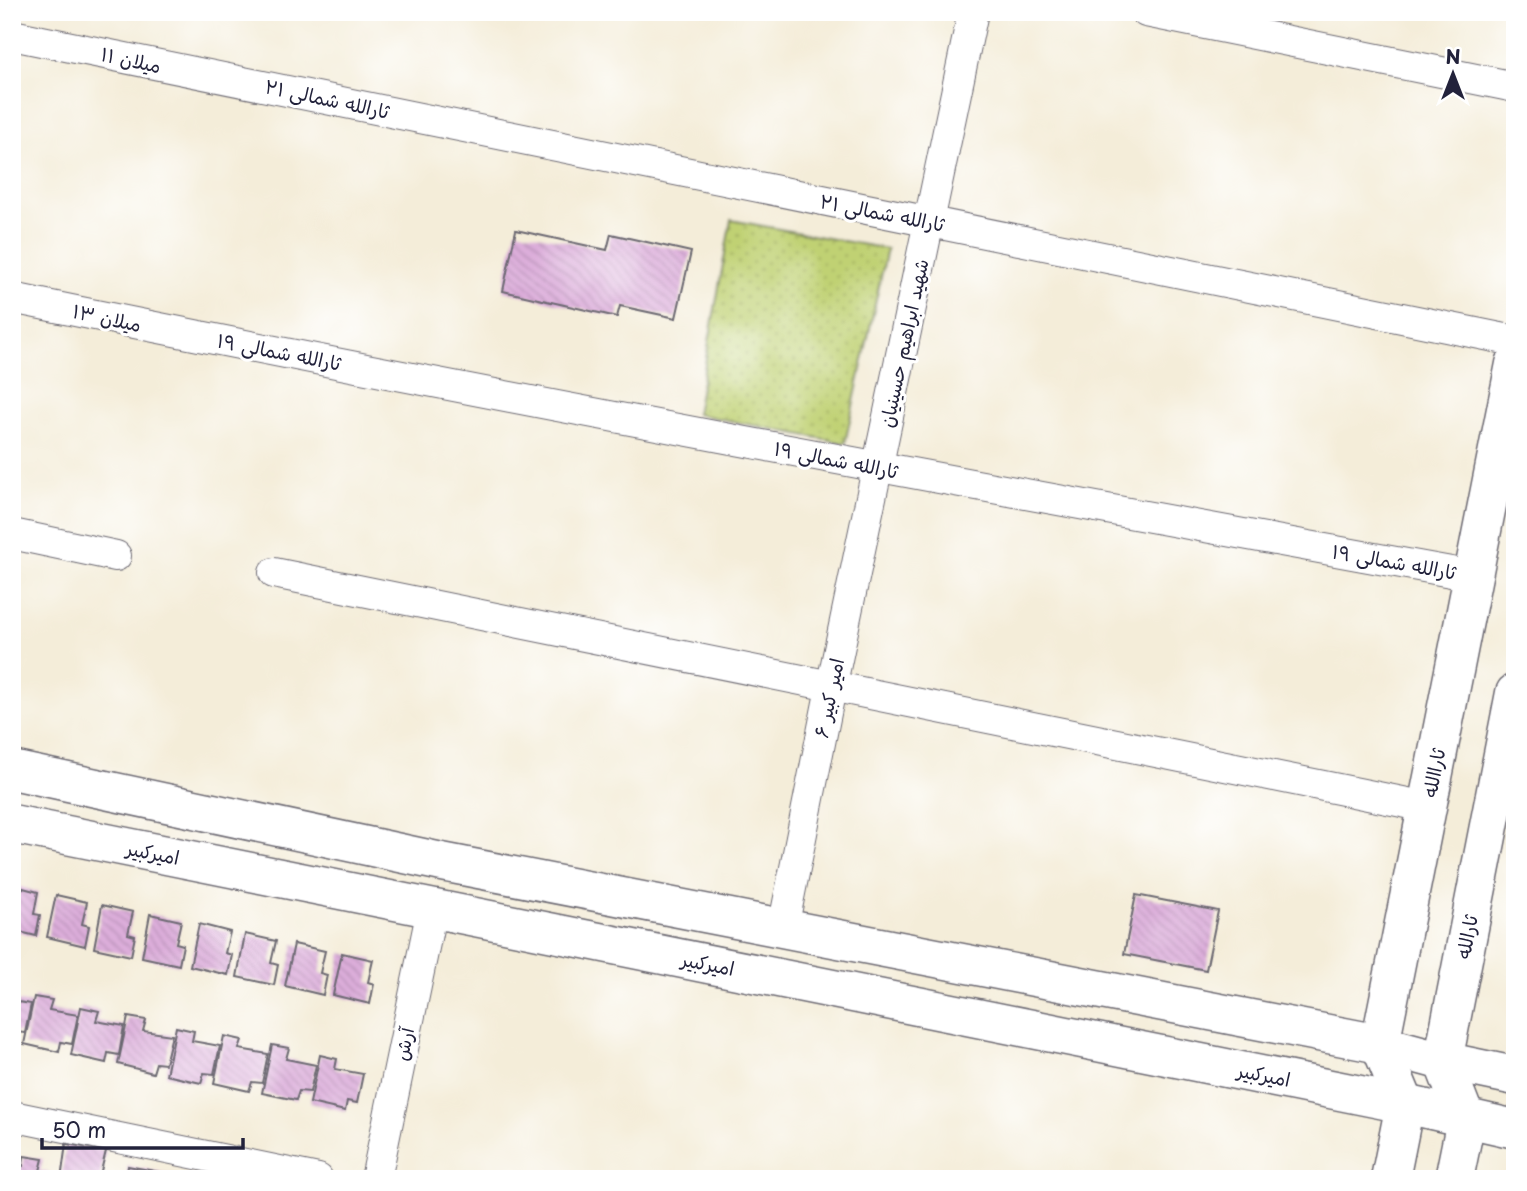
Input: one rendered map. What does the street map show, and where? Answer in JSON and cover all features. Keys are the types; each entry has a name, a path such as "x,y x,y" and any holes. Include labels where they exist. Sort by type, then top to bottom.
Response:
{"street":[{"name":"شهید ابراهیم حسینیان","path":"878,468 973,12"},
{"path":"1146,12 1515,87"},
{"name":"میلان ۱۱","path":"12,35 249,84"},
{"name":"ثارالله شمالی ۲۱","path":"249,84 1515,341"},
{"name":"میلان ۱۳","path":"12,298 201,337"},
{"name":"ثارالله شمالی ۱۹","path":"201,337 878,468 1473,576"},
{"name":"ثاراالله","path":"1380,1044 1515,364"},
{"name":"امیر کبیر ۶","path":"783,928 878,468"},
{"path":"12,534 116,556"},
{"path":"274,573 1427,807"},
{"name":"ثارالله","path":"1443,1061 1509,750 1515,693"},
{"path":"12,770 442,862 1380,1044 1515,1076"},
{"name":"امیرکبیر","path":"12,824 1405,1104 1515,1129"},
{"name":"آرش","path":"376,1179 432,909"},
{"path":"1380,1044 1405,1104 1390,1179"},
{"path":"1443,1061 1466,1120 1454,1179"},
{"path":"12,1116 318,1179"}],"green space":[{"path":"731,220 887,249 845,443 696,414"}],"building":[{"path":"516,230 607,250 611,234 691,252 676,318 620,306 617,317 503,291"},
{"path":"12,885 38,892 34,914 40,915 36,936 12,930"},
{"path":"56,895 87,902 82,924 89,926 85,946 47,937"},
{"path":"1136,895 1218,911 1206,970 1124,954"},
{"path":"102,905 133,912 128,934 135,936 131,956 94,948"},
{"path":"150,914 181,921 176,943 183,945 179,965 142,957"},
{"path":"199,924 230,932 225,953 232,955 228,975 190,966"},
{"path":"245,934 276,941 271,963 278,965 274,985 237,977"},
{"path":"294,944 325,951 320,973 327,975 323,995 285,986"},
{"path":"342,953 373,960 368,982 374,984 370,1004 333,995"},
{"path":"34,997 52,1000 49,1010 78,1015 72,1044 61,1042 59,1052 24,1044"},
{"path":"12,1001 31,1004 25,1033 15,1032 13,1037"},
{"path":"81,1007 99,1011 96,1021 124,1026 119,1055 108,1053 106,1063 71,1055"},
{"path":"128,1017 146,1020 143,1031 172,1035 165,1064 156,1063 153,1073 118,1064"},
{"path":"176,1027 194,1031 192,1041 220,1046 214,1074 204,1073 201,1083 166,1075"},
{"path":"224,1036 242,1040 239,1049 268,1054 262,1083 252,1082 249,1091 214,1083"},
{"path":"272,1045 289,1048 286,1059 316,1065 310,1092 299,1091 296,1100 262,1093"},
{"path":"320,1055 337,1059 335,1069 363,1074 357,1103 347,1101 345,1111 310,1103"},
{"path":"66,1144 106,1151 99,1179 61,1179"},
{"path":"24,1156 43,1159 40,1171 49,1172 50,1179 12,1179 12,1166 23,1166"},
{"path":"128,1166 176,1175 175,1179 126,1179"},
{"path":"214,1173 239,1177 239,1179 213,1179"}]}
